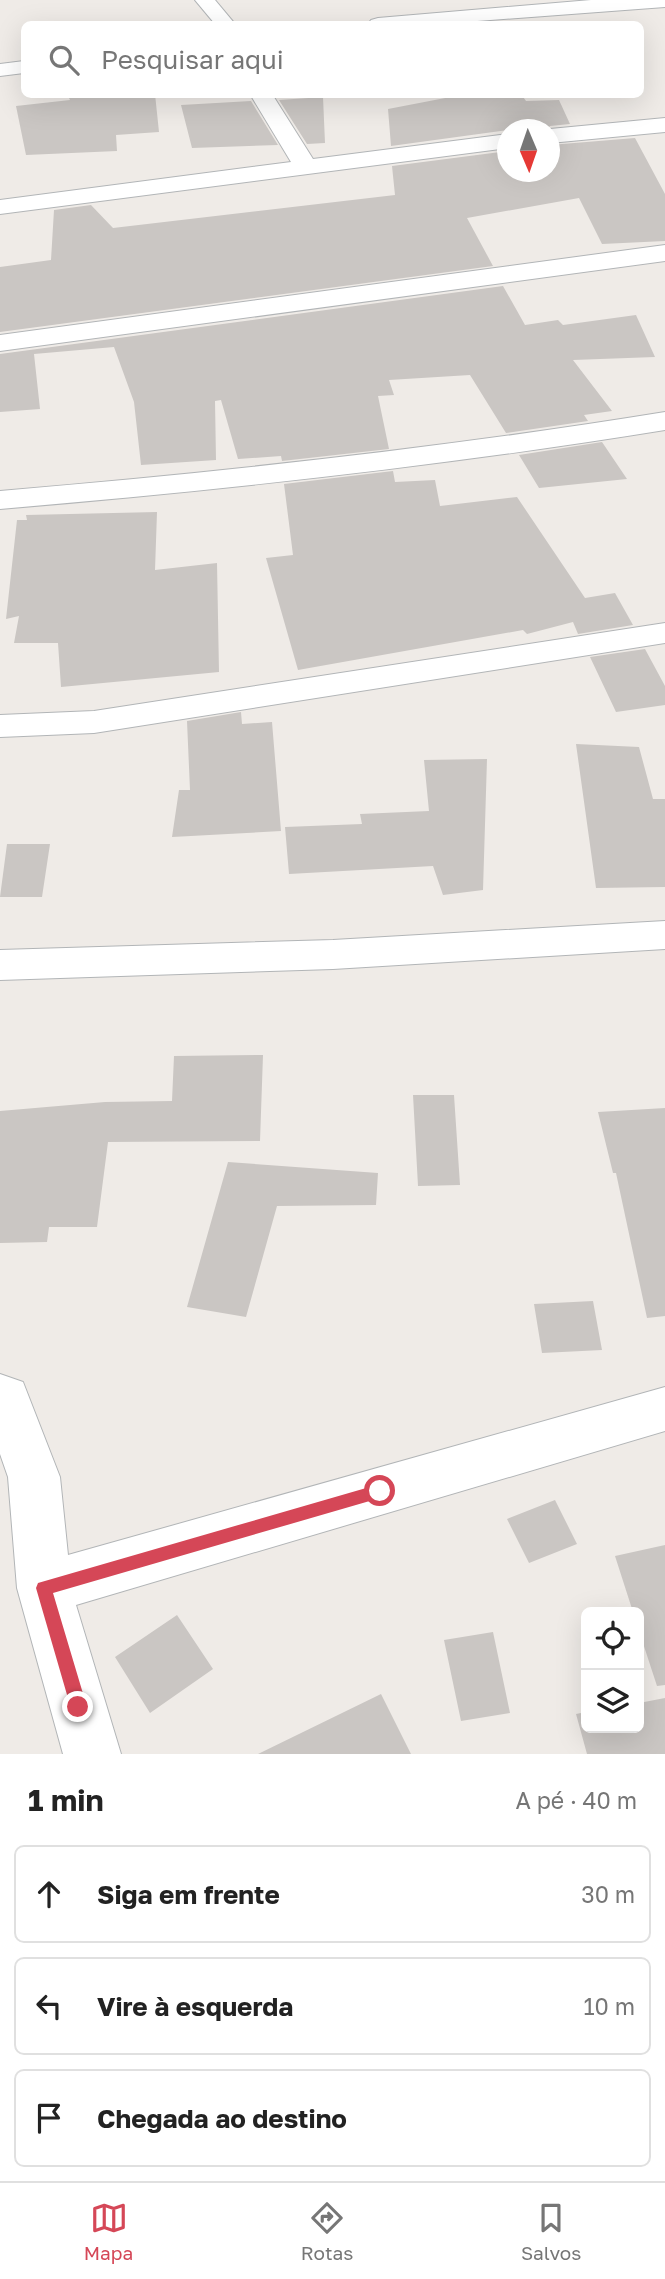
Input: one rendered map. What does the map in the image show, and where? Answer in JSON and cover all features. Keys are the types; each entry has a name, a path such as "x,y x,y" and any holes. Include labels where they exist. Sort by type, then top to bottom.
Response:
{"street":[{"path":"205,0 222,21"},
{"path":"415,21 665,1"},
{"path":"0,70 21,67"},
{"path":"263,98 297,148 305,166"},
{"path":"560,135 665,125"},
{"path":"0,207 497,142"},
{"path":"2,339 665,253"},
{"path":"0,500 285,473 513,446 665,421"},
{"path":"0,726 94,722 665,634"},
{"path":"0,965 191,961 487,948 665,935"},
{"path":"0,1396 5,1398 34,1477 44,1588 92,1754"},
{"path":"44,1588 665,1409"}],"building":[{"path":"69,98 155,98 159,132 116,135 117,151 26,155 16,106 70,100"},
{"path":"323,98 325,143 307,144 279,100"},
{"path":"445,98 559,100 570,124 560,125 560,119 497,119 497,132 391,146 388,109"},
{"path":"251,101 278,145 192,148 181,105"},
{"path":"635,138 665,194 665,241 602,244 579,198 467,218 493,266 0,332 0,267 51,260 54,210 91,205 113,228 395,195 392,166 497,152 497,182 560,182 560,144"},
{"path":"503,286 525,325 558,320 563,325 636,315 655,357 573,360 612,411 584,415 588,421 506,433 470,375 389,380 394,395 378,396 389,449 282,461 281,456 238,459 221,400 215,401 216,460 141,465 134,402 114,347 34,354 40,409 0,412 0,354"},
{"path":"602,442 627,479 539,488 519,455"},
{"path":"393,471 395,482 435,480 440,506 517,497 585,598 615,593 633,625 578,634 573,622 527,634 523,630 298,670 266,558 293,555 284,484"},
{"path":"157,512 155,570 217,563 219,672 61,687 58,643 14,643 19,616 6,619 17,520 27,520 26,515"},
{"path":"645,649 665,686 665,705 616,712 590,657"},
{"path":"241,712 242,724 272,722 281,831 172,837 179,790 190,790 187,721"},
{"path":"576,744 639,747 653,799 665,799 665,887 596,888"},
{"path":"487,759 483,890 443,895 433,866 289,874 285,827 362,824 360,814 429,811 424,760"},
{"path":"7,844 50,844 42,897 0,897"},
{"path":"263,1055 260,1141 108,1142 97,1227 49,1227 47,1242 0,1243 0,1111 105,1102 172,1101 174,1056"},
{"path":"413,1095 454,1095 460,1185 418,1186"},
{"path":"665,1108 665,1316 647,1318 616,1173 613,1173 598,1112"},
{"path":"228,1162 378,1173 376,1205 277,1206 246,1317 187,1307"},
{"path":"593,1301 602,1350 542,1353 534,1304"},
{"path":"555,1500 577,1544 529,1563 507,1519"},
{"path":"665,1545 665,1685 657,1686 644,1646 644,1607 631,1607 615,1556"},
{"path":"177,1615 213,1669 150,1713 115,1657"},
{"path":"493,1632 510,1713 461,1721 444,1640"},
{"path":"381,1694 411,1754 258,1754"},
{"path":"665,1698 665,1754 587,1754 581,1733 644,1733 644,1702"},
{"path":"581,1713 581,1732 576,1714"}],"route":[{"path":"78,1707 44,1588 380,1491"}]}
